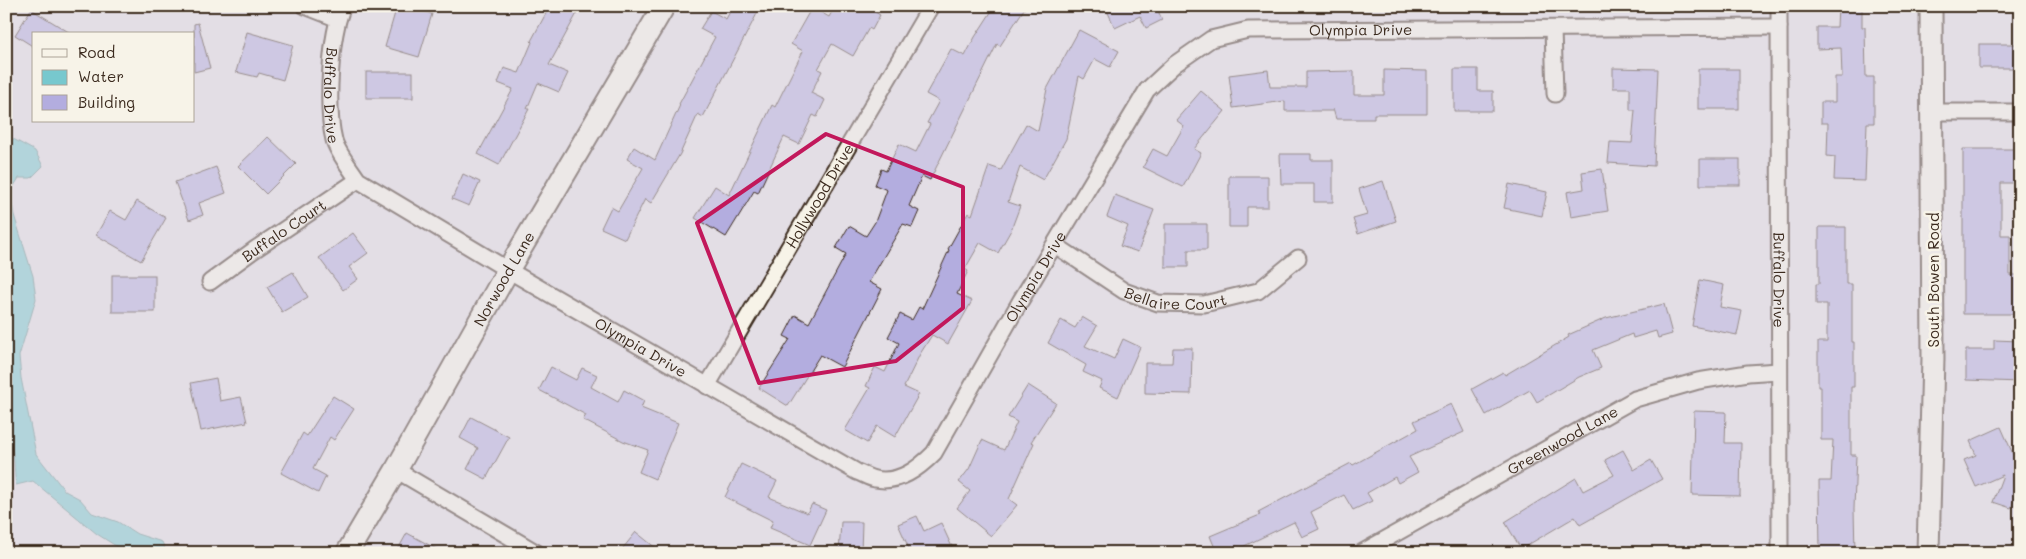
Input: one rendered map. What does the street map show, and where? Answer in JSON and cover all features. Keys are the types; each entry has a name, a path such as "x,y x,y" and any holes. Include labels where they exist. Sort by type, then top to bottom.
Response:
{"street":[{"path":"305,6 341,12"},
{"name":"Norwood Lane","path":"346,553 396,470 508,270 664,6"},
{"name":"Hollywood Drive","path":"707,386 931,6"},
{"name":"Buffalo Drive","path":"1779,6 1780,553"},
{"name":"South Bowen Road","path":"1928,553 1933,358 1931,6"},
{"name":"Buffalo Drive","path":"341,12 329,92 334,142 358,180"},
{"name":"Olympia Drive","path":"358,180 508,270 857,472 876,480 894,479 918,469 934,453 1021,300 1147,90 1175,64 1211,39 1248,30 1779,27"},
{"path":"1553,28 1555,94"},
{"path":"1932,112 2020,112"},
{"name":"Buffalo Court","path":"210,282 358,180"},
{"name":"Bellaire Court","path":"1055,245 1124,291 1158,302 1204,304 1258,291 1298,258"},
{"name":"Greenwood Lane","path":"1361,553 1635,399 1698,381 1748,373 1779,371"},
{"path":"396,470 537,553"}],"highlighted area":[{"path":"826,134 963,187 963,308 896,361 759,383 697,223"}],"water":[{"path":"6,135 35,151 43,166 31,178 19,178 10,192 14,215 33,276 36,299 19,356 21,378 36,454 65,491 80,499 92,513 118,522 137,534 162,542 167,553 127,553 97,534 33,481 16,485 12,449 6,439 6,426 9,418 6,410"}],"building":[{"path":"33,6 34,11 69,32 32,32 32,46 15,35"},
{"path":"397,6 407,6 432,14 419,57 385,47"},
{"path":"550,6 581,6 549,65 568,73 559,92 538,83 527,109 529,109 499,165 478,154 513,89 498,83 504,68 519,73 531,41"},
{"path":"733,6 761,6 703,117 698,114 680,154 651,203 645,199 625,239 601,228 611,207 618,211 643,168 627,159 634,147 655,160 679,104 715,37 700,29 711,11 726,19"},
{"path":"835,6 865,6 880,15 872,30 869,28 853,56 832,44 818,69 822,71 811,93 825,100 817,117 813,115 799,144 784,137 758,193 754,191 726,237 695,218 715,186 729,195 772,105 775,107 803,51 791,44 812,7 829,17"},
{"path":"995,6 1026,6 1000,46 997,44 930,180 922,176 909,206 919,211 912,227 903,224 869,282 882,289 842,367 820,355 788,406 759,388 790,339 784,336 795,315 809,323 846,254 836,248 849,226 866,236 875,222 887,190 875,185 881,169 886,171 899,144 916,152 930,124 927,123 939,101 926,94 951,49 965,56"},
{"path":"1105,6 1161,6 1157,8 1162,20 1146,28 1140,16 1115,28"},
{"path":"1838,6 1862,6 1862,27 1865,27 1866,77 1874,77 1874,123 1867,123 1865,181 1834,180 1835,157 1827,156 1828,123 1821,123 1821,102 1835,102 1835,77 1842,77 1841,48 1817,49 1817,27 1837,27"},
{"path":"198,23 210,68 195,72 195,32 194,24"},
{"path":"1079,30 1119,51 1110,67 1095,59 1084,79 1079,76 1066,139 1043,180 1020,167 1008,202 1020,206 1011,230 998,253 980,243 965,269 968,271 957,294 972,301 948,344 932,335 920,354 904,387 919,394 895,437 877,426 867,443 845,430 870,388 866,386 875,367 885,372 899,343 888,337 900,314 912,320 919,307 922,309 948,249 968,213 972,215 989,166 1001,170 1026,124 1038,131 1047,89"},
{"path":"247,32 293,45 283,80 259,73 257,77 236,72"},
{"path":"1979,44 2020,44 2020,68 1979,68"},
{"path":"1613,68 1658,69 1654,166 1608,163 1610,142 1632,143 1635,110 1630,110 1630,88 1613,88"},
{"path":"1454,69 1478,69 1478,91 1493,91 1493,111 1454,111"},
{"path":"1698,69 1739,69 1739,109 1698,109"},
{"path":"1268,70 1270,87 1306,87 1306,72 1354,71 1354,95 1384,95 1384,70 1427,71 1427,114 1374,114 1374,119 1336,119 1333,109 1333,111 1285,111 1285,101 1233,108 1229,75"},
{"path":"366,72 413,72 413,98 366,98"},
{"path":"1201,91 1225,111 1194,149 1201,153 1183,187 1143,167 1153,149 1167,156 1184,126 1176,120"},
{"path":"268,137 296,164 266,194 238,166"},
{"path":"1963,149 2020,149 2020,183 2001,183 2001,235 2010,235 2010,275 2020,275 2020,314 1963,314"},
{"path":"1280,154 1311,154 1311,160 1333,160 1333,202 1314,202 1314,184 1281,184"},
{"path":"1700,159 1740,159 1740,185 1700,185"},
{"path":"216,167 226,193 199,203 203,215 189,220 175,182"},
{"path":"1602,169 1608,211 1571,217 1567,192 1584,189 1582,172"},
{"path":"463,174 480,182 469,206 452,199"},
{"path":"1229,176 1268,176 1268,207 1247,207 1247,227 1229,227"},
{"path":"1383,181 1396,221 1358,234 1353,219 1367,215 1359,189"},
{"path":"1509,184 1547,192 1542,216 1504,208"},
{"path":"1115,195 1154,210 1138,252 1120,246 1128,226 1107,217"},
{"path":"137,201 166,218 141,261 96,235 110,211 126,220"},
{"path":"1165,224 1207,224 1207,250 1188,250 1188,267 1165,267"},
{"path":"1819,227 1846,227 1846,284 1852,284 1852,342 1854,342 1854,387 1851,387 1851,455 1856,455 1855,553 1820,553 1819,481 1831,481 1833,440 1821,440 1821,387 1818,387 1818,342 1827,342 1827,304 1816,304 1816,284 1819,284"},
{"path":"353,233 368,253 349,267 358,279 343,290 319,258"},
{"path":"293,272 308,297 282,312 267,287"},
{"path":"112,275 155,275 155,312 112,312"},
{"path":"1700,280 1724,285 1720,307 1742,311 1737,335 1692,326"},
{"path":"1664,304 1672,334 1658,338 1656,331 1633,338 1632,334 1593,350 1601,368 1579,377 1537,402 1530,390 1486,415 1472,389 1503,372 1505,375 1569,337 1568,335 1606,318"},
{"path":"1082,317 1097,326 1085,346 1114,359 1123,339 1140,347 1118,397 1099,388 1102,381 1083,372 1086,365 1048,343 1061,320 1075,328"},
{"path":"1994,340 2020,341 2020,382 1966,380 1966,350 1994,350"},
{"path":"1173,348 1192,348 1191,394 1145,393 1145,363 1172,363"},
{"path":"551,367 576,380 582,368 597,375 591,387 618,402 624,390 644,401 641,408 678,423 655,479 639,472 648,450 623,441 583,420 586,415 539,390"},
{"path":"216,378 220,401 241,397 247,422 201,431 191,383"},
{"path":"1028,385 1056,403 1031,442 1034,443 1009,499 1017,505 991,536 957,508 970,491 959,482 969,469 982,440 1004,450 1017,422 1008,417"},
{"path":"333,396 354,409 334,440 330,437 313,469 326,476 318,493 281,473 303,433 307,436"},
{"path":"1451,404 1464,432 1409,457 1418,472 1398,483 1395,477 1367,493 1372,501 1353,510 1344,495 1311,512 1319,529 1302,537 1294,522 1238,549 1240,553 1217,553 1210,536 1260,515 1258,512 1351,463 1353,465 1418,429 1414,421"},
{"path":"1694,411 1726,412 1725,443 1741,443 1740,496 1692,495"},
{"path":"471,417 509,437 486,479 467,469 478,448 460,438"},
{"path":"2001,427 2016,461 2020,462 2020,486 2011,508 1993,502 2003,475 1976,487 1964,460 1976,455 1970,441"},
{"path":"1623,450 1634,470 1651,460 1662,479 1580,525 1575,517 1521,549 1505,522 1576,478 1583,491 1614,475 1605,460"},
{"path":"741,464 777,481 769,497 807,513 812,504 826,510 810,545 770,528 773,521 725,497"},
{"path":"917,516 924,531 941,523 952,547 938,553 911,553 898,524"},
{"path":"841,522 862,522 861,553 839,553"},
{"path":"636,532 662,553 619,553"},
{"path":"407,533 444,553 396,553"}]}
